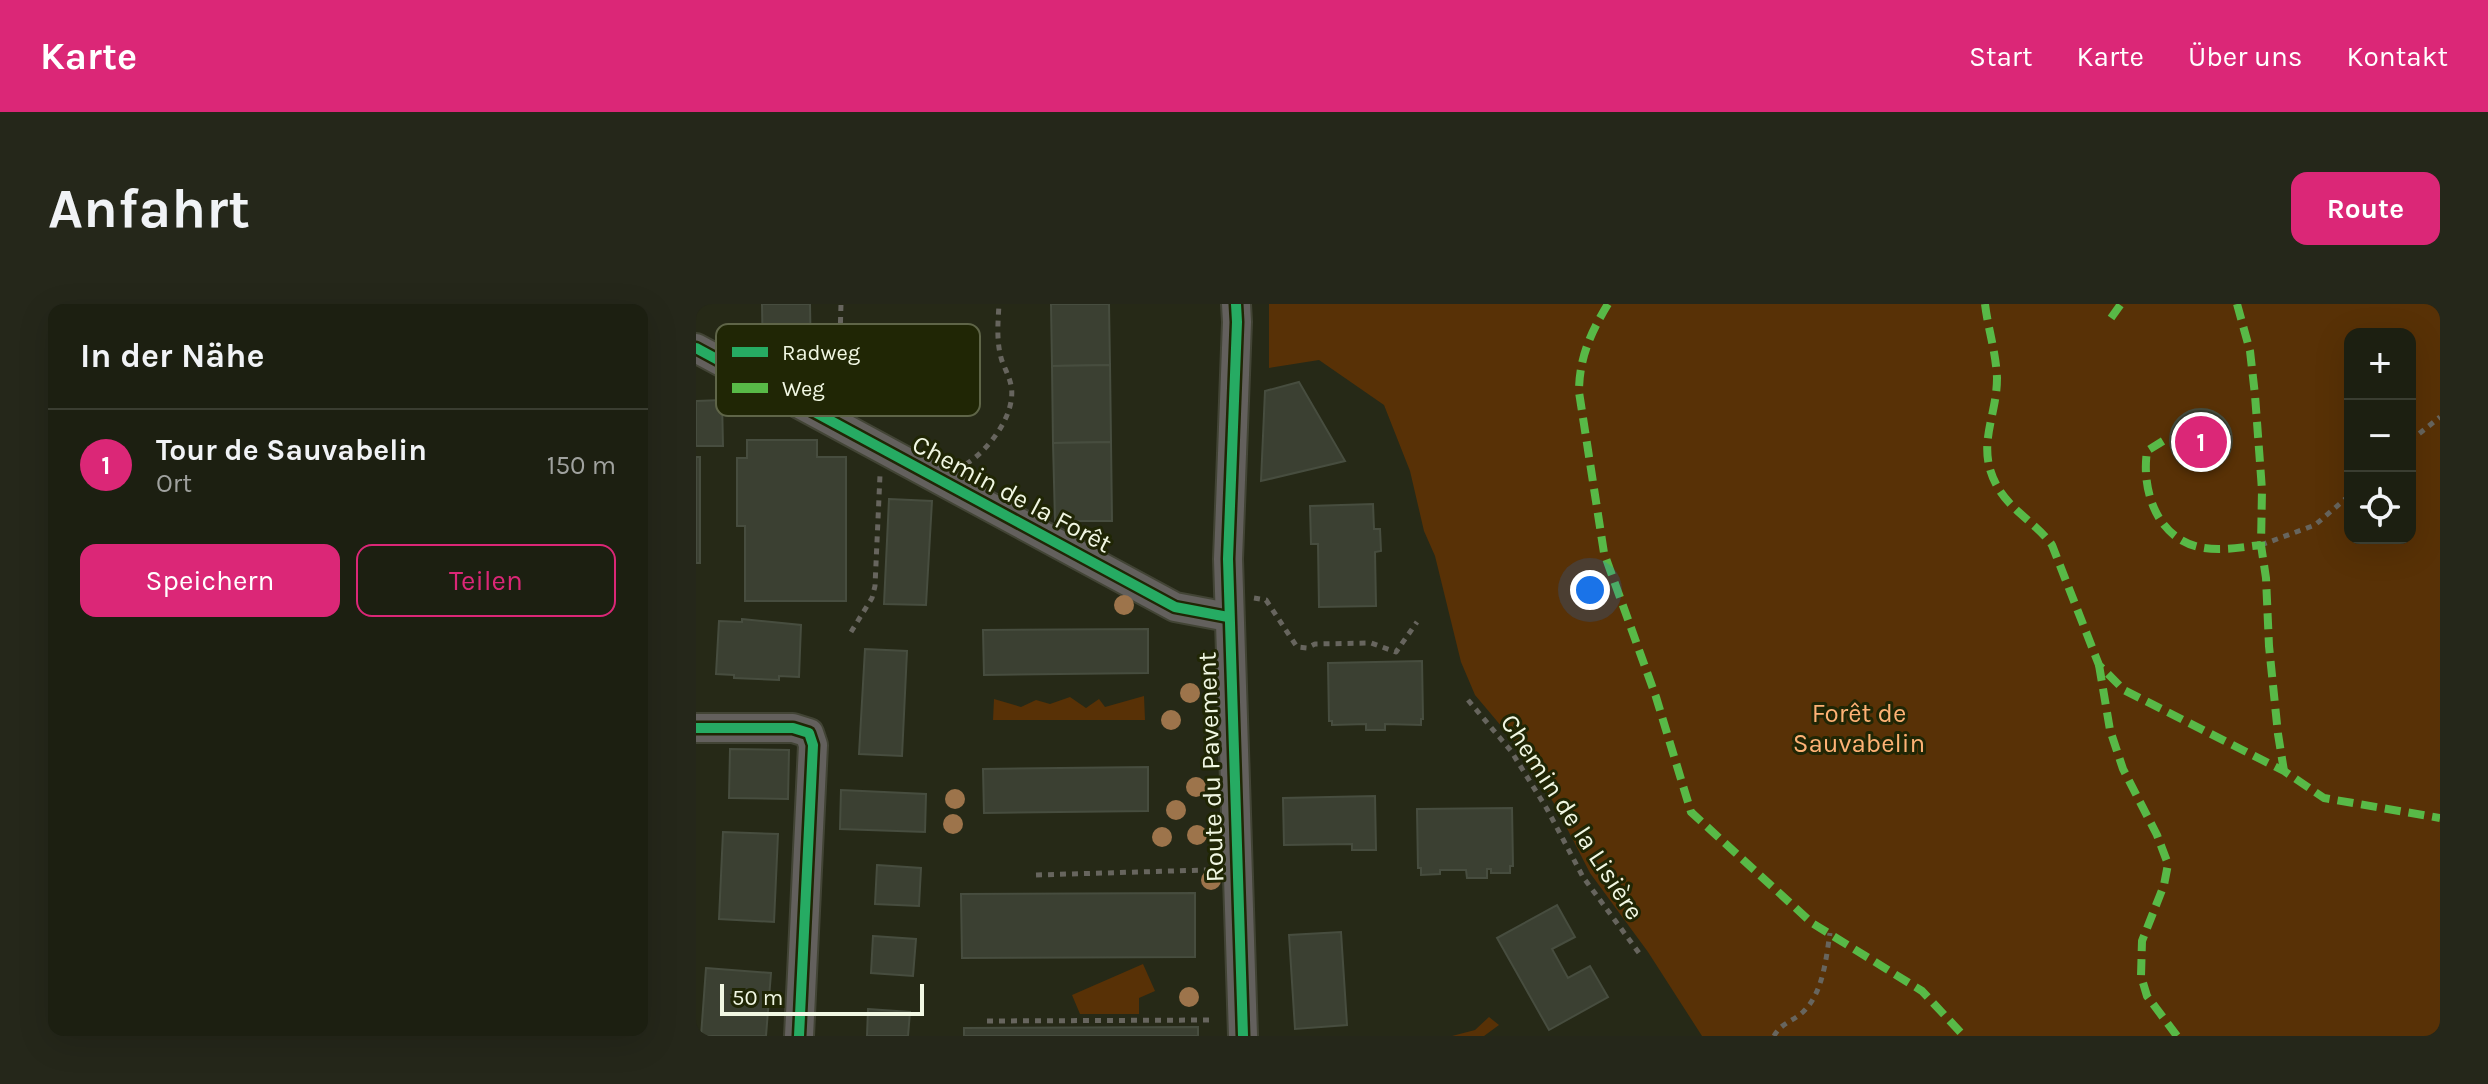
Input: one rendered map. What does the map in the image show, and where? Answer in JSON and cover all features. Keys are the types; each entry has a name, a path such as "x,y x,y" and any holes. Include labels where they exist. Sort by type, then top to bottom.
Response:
{"street":[{"name":"Route du Pavement","path":"1236,304 1228,617 1243,1036"},
{"name":"Chemin de la Forêt","path":"696,348 716,359"},
{"name":"Chemin de la Forêt","path":"822,416 1175,607 1228,617"},
{"path":"696,728 793,728 809,733 813,745 799,1036"}],"path":[{"path":"840,324 841,304"},
{"path":"955,471 972,460 996,436 1009,408 1012,387 1001,357 997,330 999,304"},
{"path":"2416,436 2440,417"},
{"path":"851,632 872,598 875,586 880,487"},
{"path":"2261,545 2315,525 2344,500"},
{"path":"1252,597 1266,600 1297,647 1371,643 1396,652 1417,622"},
{"path":"1036,875 1206,870"},
{"path":"1774,1036 1779,1026 1803,1012 1814,995 1824,971 1830,933"},
{"path":"987,1021 1212,1020"}],"green space":[{"name":"Forêt de Sauvabelin","path":"1269,304 2440,304 2440,1036 1702,1036 1648,952 1590,873 1555,805 1518,746 1475,695 1461,662 1410,471 1384,405 1319,360 1269,368"},
{"path":"1144,696 1145,720 993,720 994,699 1021,707 1036,700 1050,704 1070,697 1086,708 1099,699 1105,707"},
{"path":"1143,964 1155,991 1139,998 1139,1014 1080,1014 1072,995"},
{"path":"1489,1017 1499,1025 1484,1036 1452,1036 1475,1030"}],"building":[{"path":"762,304 810,304 810,324 762,324"},
{"path":"1051,304 1109,304 1110,365 1052,366"},
{"path":"1110,365 1111,442 1053,443 1052,366"},
{"path":"1299,382 1345,461 1261,481 1265,391"},
{"path":"716,400 716,416 722,416 723,446 696,446 696,401"},
{"path":"2201,409 2213,411 2223,418 2230,428 2230,452 2223,462 2213,469 2201,471 2189,469 2179,462 2172,452 2170,440 2172,428 2179,418 2189,411"},
{"path":"747,440 817,440 817,457 846,457 846,601 745,601 745,526 737,526 737,458 747,458"},
{"path":"1111,442 1112,521 1055,521 1053,443"},
{"path":"696,457 700,457 700,563 696,563"},
{"path":"889,499 932,501 926,605 884,604"},
{"path":"1373,504 1374,529 1380,529 1381,551 1375,552 1376,606 1319,607 1318,544 1311,544 1310,506"},
{"path":"742,619 801,625 799,677 779,676 779,680 716,674 719,621 742,622"},
{"path":"1148,629 1148,673 984,675 983,630"},
{"path":"865,649 907,651 902,756 859,754"},
{"path":"1422,661 1421,725 1385,724 1385,730 1366,730 1366,724 1332,725 1329,721 1328,663"},
{"path":"730,749 789,750 788,799 729,798"},
{"path":"1148,767 1148,811 984,813 983,769"},
{"path":"841,790 926,794 925,832 840,829"},
{"path":"1375,796 1376,850 1352,850 1352,844 1284,845 1283,798"},
{"path":"1512,808 1513,866 1510,866 1510,873 1491,873 1491,869 1487,869 1487,878 1467,878 1466,870 1440,870 1440,874 1421,875 1421,868 1418,868 1417,809"},
{"path":"723,832 778,834 774,922 719,919"},
{"path":"877,865 921,868 919,906 875,904"},
{"path":"1195,893 1195,957 962,958 961,894"},
{"path":"1557,905 1575,937 1552,949 1568,978 1590,966 1608,997 1549,1030 1497,938"},
{"path":"1341,932 1347,1025 1295,1029 1289,935"},
{"path":"873,936 916,939 913,976 871,973"},
{"path":"706,968 771,973 766,1036 701,1036"},
{"path":"868,1009 910,1012 908,1036 867,1036"},
{"path":"1198,1027 1198,1036 964,1036 964,1028"}],"marked path":[{"path":"1608,304 1587,346 1579,392 1604,553 1656,697 1691,812 1812,923 1922,991 1964,1036"},
{"path":"1985,304 1997,378 1987,445 1991,472 2002,494 2052,545 2099,665 2124,690 2284,771 2324,798 2440,818"},
{"path":"2111,318 2121,304"},
{"path":"2237,304 2250,351 2255,395 2262,490 2261,545 2284,771"},
{"path":"2163,441 2147,451 2146,467 2150,498 2164,525 2188,544 2204,548 2261,545"},
{"path":"2099,665 2110,730 2123,769 2157,835 2168,864 2164,885 2142,941 2141,976 2147,996 2177,1036"}],"cycle path":[{"path":"1236,304 1228,559 1243,1036"},
{"path":"696,348 716,359"},
{"path":"822,416 1175,607 1228,617"},
{"path":"696,728 793,728 809,733 813,745 799,1036"}],"place":[{"name":"Tour de Sauvabelin","path":"2201,442"}]}
